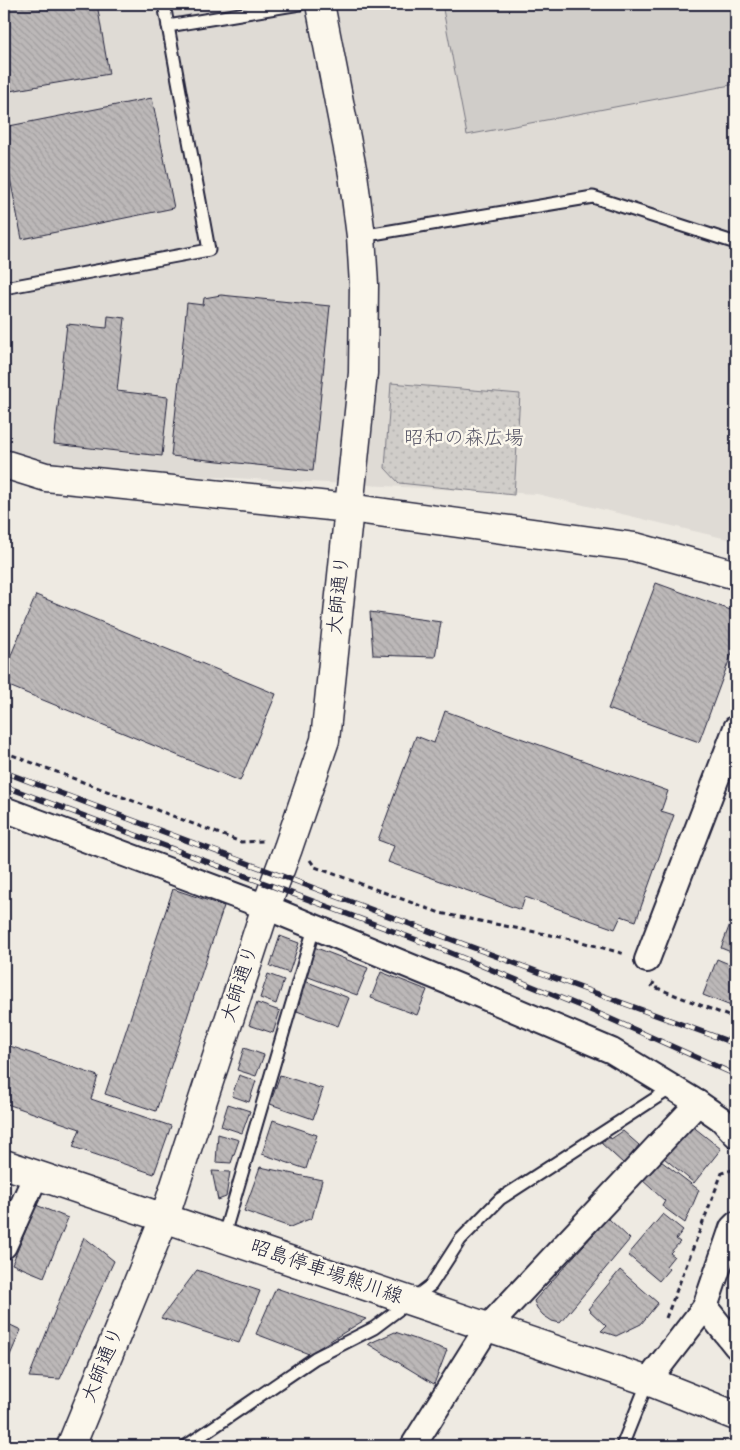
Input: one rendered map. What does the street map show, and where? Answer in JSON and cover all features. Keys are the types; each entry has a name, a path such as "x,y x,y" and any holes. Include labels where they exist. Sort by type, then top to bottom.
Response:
{"street":[{"name":"大師通り","path":"71,1446 164,1219 266,907 325,740 363,373 364,286 361,236 353,174 320,4"},
{"path":"4,464 46,477 349,508 635,547 736,575"},
{"path":"651,970 736,728"},
{"path":"4,809 266,907 612,1051 698,1103 721,1119 736,1135"},
{"path":"413,1446 487,1328 698,1103"},
{"name":"昭島停車場熊川線","path":"4,1164 648,1382 736,1416"},
{"path":"4,1246 36,1175"},
{"path":"648,1382 705,1307 732,1228 736,1224"},
{"path":"705,1307 734,1335"}],"lane":[{"path":"4,288 209,250 164,4"},
{"path":"168,26 300,4"},
{"path":"361,236 592,197 736,244"},
{"path":"223,1239 314,928"},
{"path":"186,1446 315,1358 374,1328 431,1285 460,1240 500,1199 674,1087"},
{"path":"622,1446 648,1382"}],"path":[{"path":"4,752 241,842 268,841 288,848 307,856 315,867 440,913 572,939 651,970 652,986 736,1019"},
{"path":"665,1322 722,1173 736,1168"}],"shaded area":[{"path":"4,4 736,4 736,541 537,494 81,470 4,452"}],"green space":[{"path":"442,4 736,4 736,84 467,135"},
{"name":"昭和の森広場","path":"391,383 520,394 514,495 399,483 385,468"}],"building":[{"path":"4,4 97,4 109,74 4,92"},
{"path":"152,98 174,208 22,239 4,148 4,127"},
{"path":"221,295 330,306 313,471 171,456 187,303 203,305 204,298"},
{"path":"108,316 125,318 117,391 168,397 162,456 54,444 67,324 107,328"},
{"path":"656,583 736,612 736,642 699,742 608,709"},
{"path":"36,595 276,694 240,781 4,684 4,672"},
{"path":"370,612 441,622 435,657 373,655"},
{"path":"445,711 668,791 661,811 674,815 636,921 621,916 615,929 525,897 521,910 388,862 394,846 378,840 416,736 434,743"},
{"path":"173,889 224,906 156,1111 105,1094"},
{"path":"736,908 736,954 721,948"},
{"path":"280,936 299,943 289,973 270,966"},
{"path":"314,947 368,968 357,995 303,975"},
{"path":"717,959 736,967 736,1008 703,995"},
{"path":"381,972 427,990 417,1015 371,998"},
{"path":"268,974 284,980 276,1004 260,998"},
{"path":"305,981 349,998 338,1026 294,1010"},
{"path":"257,1003 280,1011 273,1033 249,1025"},
{"path":"4,1044 98,1076 91,1099 171,1126 154,1174 73,1147 80,1129 4,1103"},
{"path":"244,1048 264,1055 256,1076 237,1070"},
{"path":"239,1075 256,1081 249,1102 232,1096"},
{"path":"280,1075 323,1089 313,1119 270,1104"},
{"path":"228,1104 250,1111 242,1133 221,1126"},
{"path":"273,1120 317,1135 306,1169 262,1154"},
{"path":"686,1121 721,1149 694,1183 664,1158 671,1150 666,1146"},
{"path":"623,1131 639,1145 624,1164 601,1143"},
{"path":"218,1134 239,1140 231,1163 216,1162"},
{"path":"657,1158 699,1190 685,1223 662,1206 665,1201 641,1179"},
{"path":"260,1167 322,1180 312,1218 290,1227 244,1211"},
{"path":"212,1171 230,1172 226,1197 218,1200"},
{"path":"36,1205 68,1218 44,1277 12,1264"},
{"path":"663,1214 683,1230 676,1239 680,1242 670,1253 674,1256 666,1266 669,1269 659,1281 628,1255"},
{"path":"608,1218 630,1239 560,1323 552,1321 543,1315 534,1301"},
{"path":"84,1237 114,1261 60,1379 29,1377"},
{"path":"197,1270 260,1291 239,1343 161,1318"},
{"path":"620,1270 658,1303 641,1324 616,1336 601,1331 606,1326 588,1309"},
{"path":"276,1288 366,1319 309,1354 256,1334"},
{"path":"4,1322 21,1330 4,1369"},
{"path":"395,1332 447,1350 434,1384 368,1344"}],"railway":[{"path":"4,772 736,1044"},
{"path":"4,786 441,949 595,1012 736,1075"}]}
